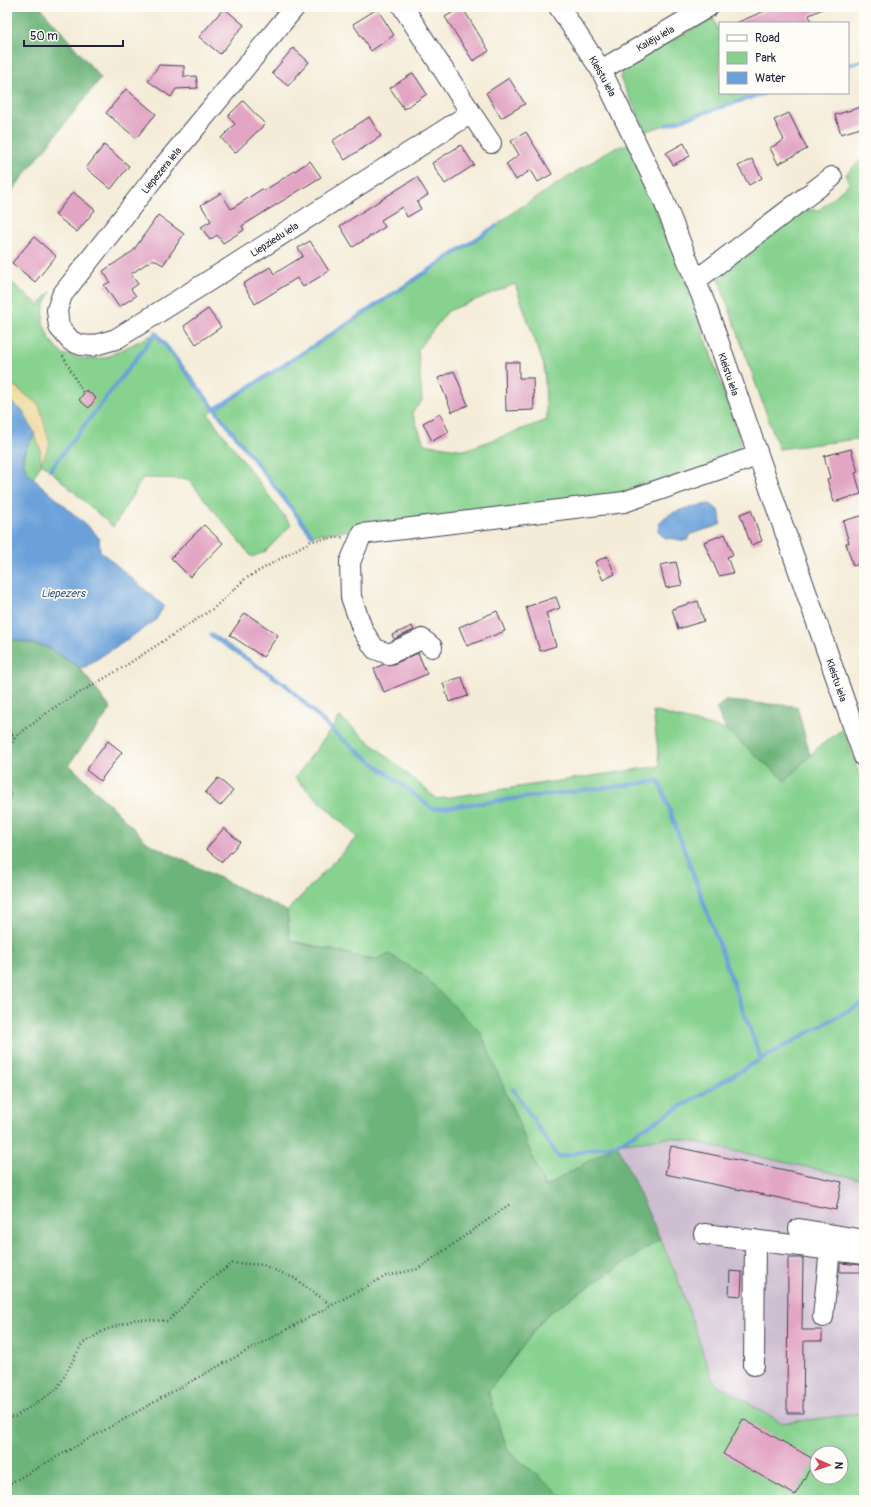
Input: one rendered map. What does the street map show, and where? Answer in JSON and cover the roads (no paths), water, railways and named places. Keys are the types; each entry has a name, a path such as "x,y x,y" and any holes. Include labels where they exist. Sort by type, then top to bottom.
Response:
{"street":[{"name":"Liepezera iela","path":"71,341 59,327 57,310 62,295 134,203 295,7"},
{"path":"403,7 491,143"},
{"name":"Kleistu iela","path":"558,7 601,70 663,199 696,281 757,456 859,725 864,757"},
{"name":"Kalēju iela","path":"601,70 708,7"},
{"name":"Liepziedu iela","path":"71,341 92,346 116,339 232,267 471,113"},
{"path":"696,281 832,177"},
{"path":"432,647 422,639 389,654 375,649 362,631 350,597 350,562 362,534 624,502 757,456"},
{"path":"799,1229 864,1240"},
{"path":"704,1234 864,1254"},
{"path":"754,1365 755,1240"},
{"path":"822,1317 830,1249"}],"water":[{"name":"Liepezers","path":"7,399 23,411 35,434 28,444 22,458 27,473 92,530 99,538 100,551 164,606 155,621 85,667 79,667 47,647 7,638"},
{"path":"710,504 720,513 720,525 691,534 688,540 665,539 658,531 660,522 670,514 691,507"}],"waterway":[{"path":"849,65 864,60"},
{"path":"666,125 762,94"},
{"path":"215,409 496,226"},
{"path":"50,470 156,333 312,535"},
{"path":"211,635 286,685 337,735 433,809 659,781 761,1059"},
{"path":"513,1089 558,1157 617,1144 761,1059 864,1002"}]}
